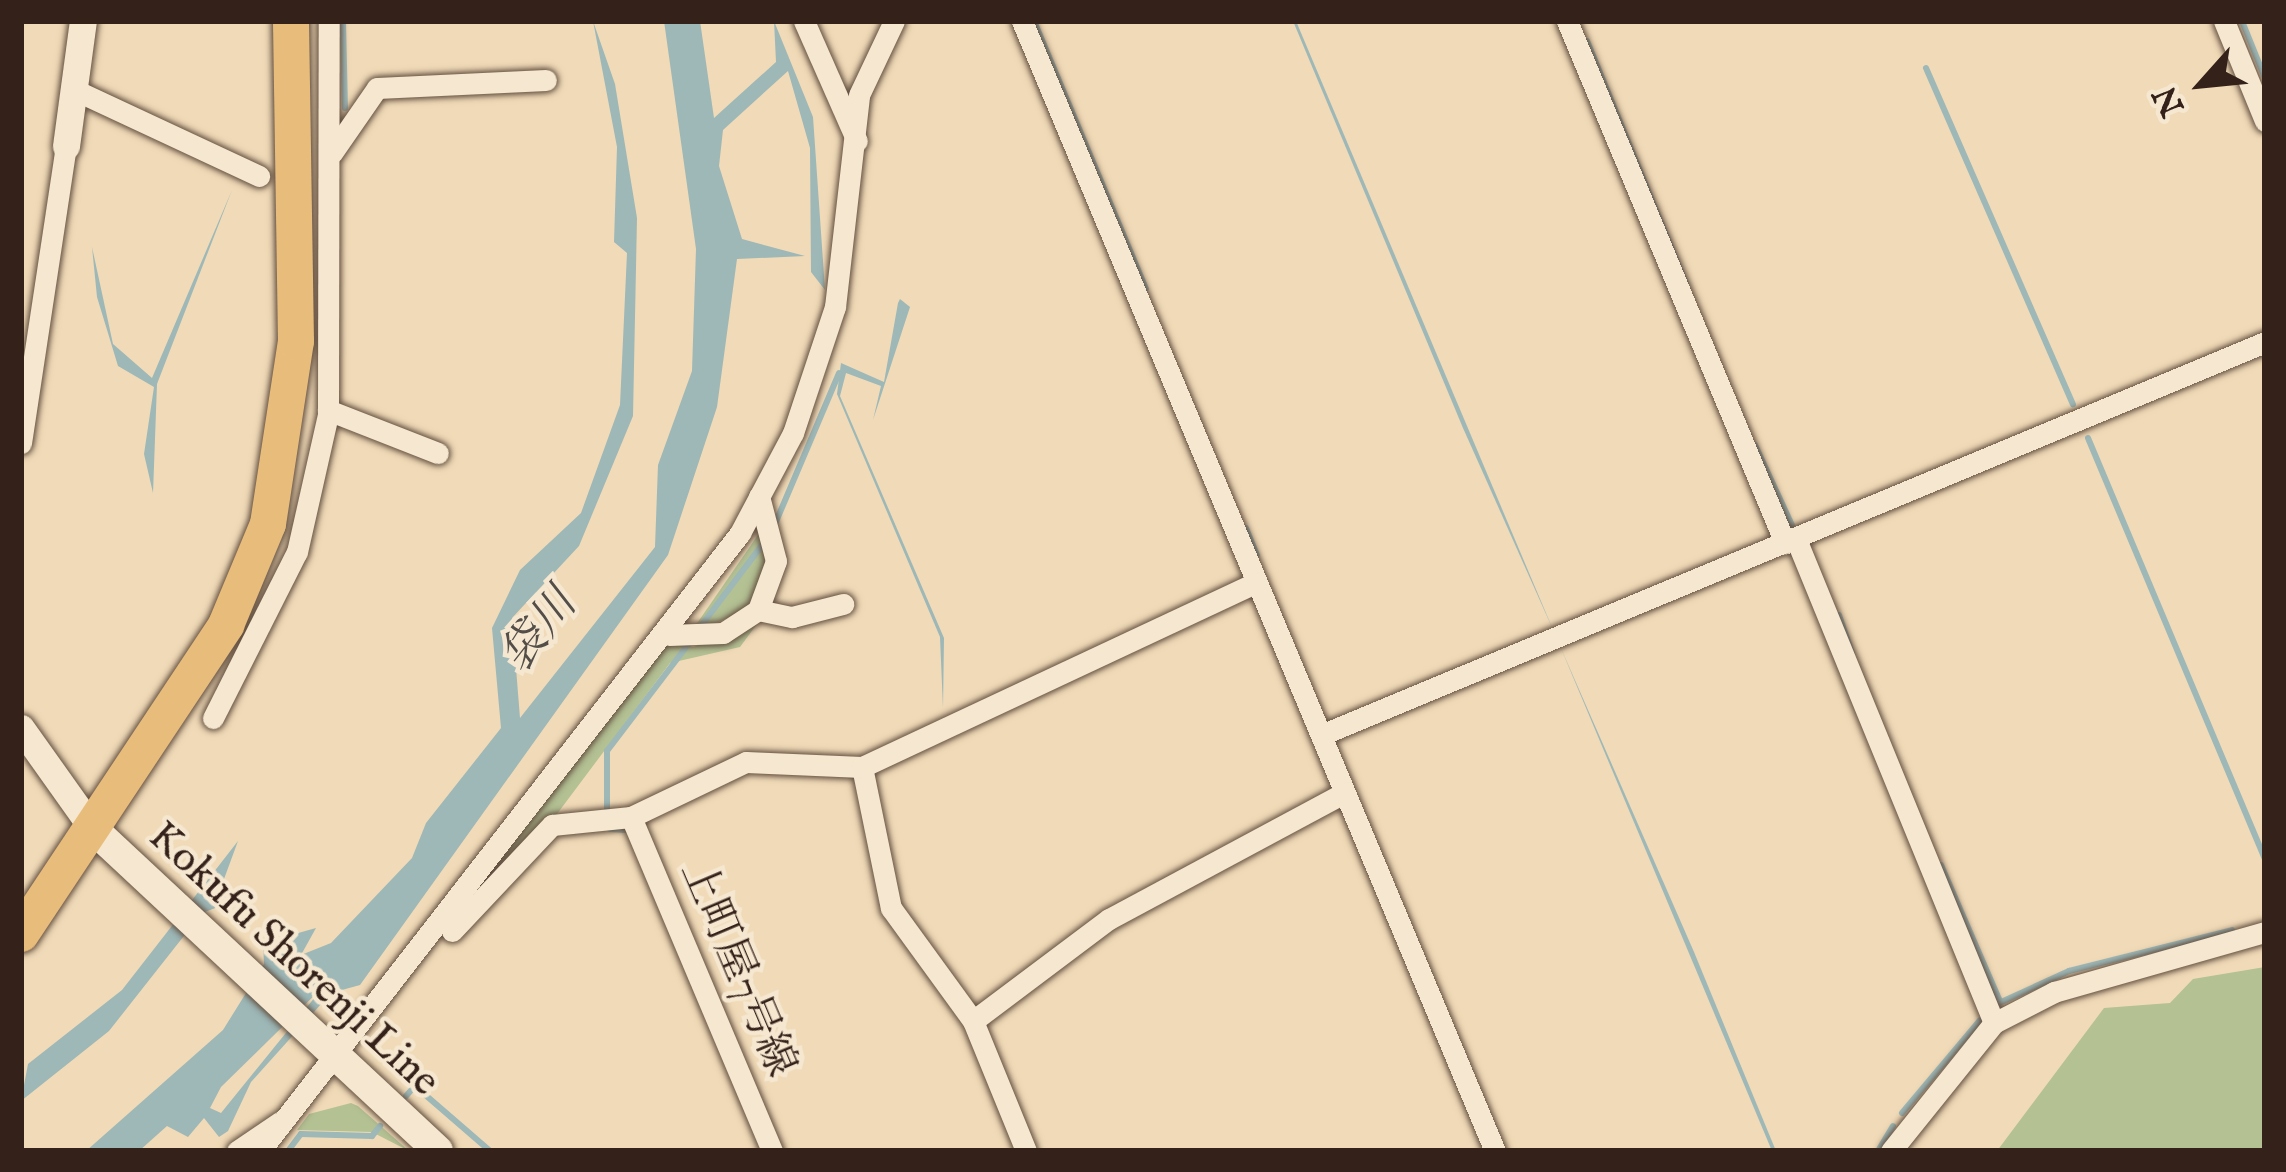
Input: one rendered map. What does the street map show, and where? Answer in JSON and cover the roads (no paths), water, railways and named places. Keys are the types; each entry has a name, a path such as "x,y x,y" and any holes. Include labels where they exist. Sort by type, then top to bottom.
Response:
{"main road":[{"path":"21,934 226,625 284,465 296,341 291,21"},
{"name":"Kokufu Shorenji Line","path":"92,828 167,907 438,1151"}],"street":[{"path":"21,443 27,372 77,91 83,21"},
{"path":"213,718 297,552 328,410 332,154 328,21"},
{"path":"804,21 857,141"},
{"path":"260,1151 427,947 669,635 759,496 835,307 871,56 894,21"},
{"path":"1022,21 1495,1151"},
{"path":"1567,21 1994,1023"},
{"path":"2224,21 2265,121"},
{"path":"332,154 376,88 545,80"},
{"path":"77,91 259,176"},
{"path":"1321,736 2265,342"},
{"path":"328,410 438,453"},
{"path":"669,635 723,633 758,610 776,561 759,496"},
{"path":"427,947 552,824 631,817 746,762 862,767 1255,583"},
{"path":"758,610 792,617 843,604"},
{"path":"21,728 92,828"},
{"path":"862,767 891,908 973,1021 1026,1151"},
{"path":"973,1021 1109,919 1344,793"},
{"name":"上町屋7号線","path":"631,817 772,1151"},
{"path":"1891,1151 1994,1023 2054,992 2265,932"},
{"path":"237,1151 284,1121"}],"water":[{"path":"593,21 615,84 637,218 633,416 579,546 512,618 520,718 655,547 658,465 692,371 696,249 664,21 700,21 714,118 776,62 774,21 813,117 825,290 811,272 810,148 788,71 723,130 719,166 742,239 805,256 737,259 717,407 668,555 360,985 331,993 251,1082 228,1131 219,1137 204,1118 188,1137 167,1126 139,1151 86,1151 223,1030 264,964 263,943 316,928 301,955 331,943 412,858 426,823 501,728 492,628 520,570 581,513 620,405 627,253 614,242 617,147","holes":["324,986 221,1113 210,1108 221,1087"]},
{"path":"1296,21 1554,632 1463,428"},
{"path":"232,190 157,384 153,493 144,454 154,387 118,366 97,297 92,247 113,344 152,378"},
{"path":"900,299 910,307 873,420 881,386 846,373 840,396 944,638 943,708 940,637 837,394 841,363 884,382"},
{"path":"1560,646 1694,952 1776,1151 1772,1151"},
{"path":"238,841 224,879 229,903 202,913 109,1031 21,1101 28,1064 122,990"}],"waterway":[{"path":"343,21 345,108"},
{"path":"1034,21 1146,289"},
{"path":"2242,21 2265,78"},
{"path":"1587,41 1686,283"},
{"path":"1926,68 2073,404"},
{"path":"775,524 839,373"},
{"path":"2088,438 2265,860"},
{"path":"1755,445 1792,525"},
{"path":"1246,528 1257,555"},
{"path":"701,626 765,541"},
{"path":"1839,615 1852,653"},
{"path":"607,809 607,751 690,642"},
{"path":"610,829 625,830"},
{"path":"1941,865 1999,999"},
{"path":"1999,1003 2069,971 2232,930"},
{"path":"1902,1113 1980,1020"},
{"path":"406,1096 415,1086 490,1151"},
{"path":"288,1151 301,1134 372,1136 380,1126"},
{"path":"1878,1151 1893,1126"}],"water label":[{"name":"袋川","path":"540,631"}]}
